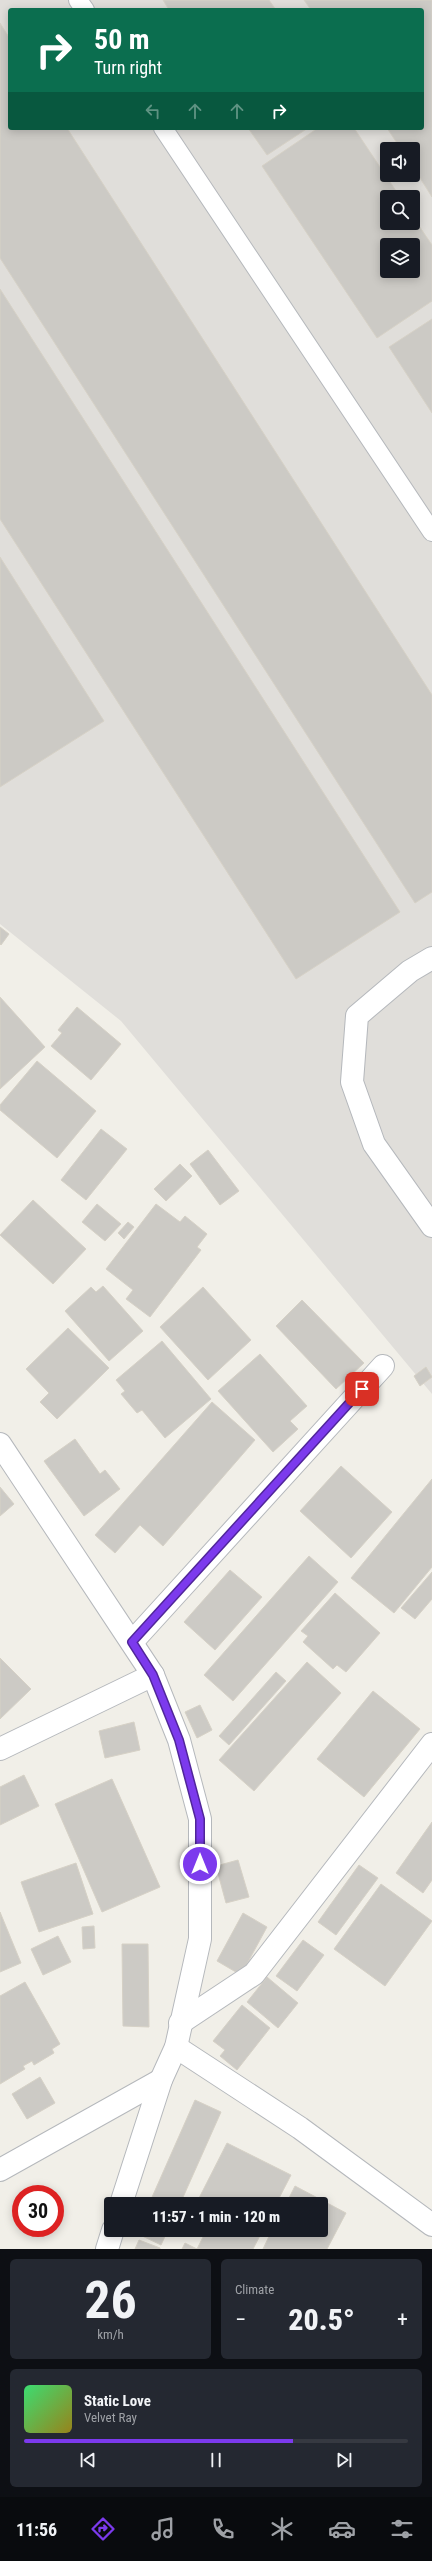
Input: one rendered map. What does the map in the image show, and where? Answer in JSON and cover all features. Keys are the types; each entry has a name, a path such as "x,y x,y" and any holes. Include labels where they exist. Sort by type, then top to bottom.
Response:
{"street":[{"path":"432,958 410,971 357,1016 352,1082 374,1144 432,1226"},
{"path":"132,1642 383,1366"},
{"path":"0,1444 153,1675 179,1740 200,1819 200,1939 180,2023 176,2048 161,2080 123,2197"},
{"path":"0,1749 153,1675"},
{"path":"180,2023 254,1974 432,1744"},
{"path":"176,2048 300,2128 432,2225"},
{"path":"0,2170 161,2080"},
{"path":"106,2249 110,2237"}],"lane":[{"path":"164,130 432,532"}],"shaded area":[{"path":"0,0 432,0 432,1394 121,1021 0,924"}],"building":[{"path":"163,0 269,0 275,8 168,8"},
{"path":"304,0 432,0 432,197 420,178 420,142 396,142 388,130 424,130 424,8 310,8"},
{"path":"0,23 8,36 8,130 68,130 432,695 432,892 415,903 0,258"},
{"path":"249,130 305,130 267,155"},
{"path":"315,130 355,130 380,167 380,182 390,182 395,190 380,190 380,230 420,230 420,227 432,245 432,301 377,338 262,166"},
{"path":"0,289 400,912 296,979 0,519"},
{"path":"432,319 432,413 389,347"},
{"path":"0,557 104,721 0,787"},
{"path":"0,927 9,934 1,945 0,944"},
{"path":"0,997 45,1047 0,1089"},
{"path":"77,1007 121,1044 91,1080 51,1046 62,1033 58,1030"},
{"path":"37,1061 96,1111 57,1158 0,1110 0,1105"},
{"path":"101,1129 127,1149 86,1200 61,1180"},
{"path":"208,1150 239,1191 220,1205 190,1164"},
{"path":"180,1164 192,1176 166,1201 154,1189"},
{"path":"33,1200 86,1249 53,1284 0,1235"},
{"path":"97,1204 121,1224 105,1241 82,1222"},
{"path":"156,1204 180,1222 185,1216 207,1234 197,1247 201,1250 150,1317 126,1299 133,1290 106,1269"},
{"path":"128,1222 134,1227 124,1239 118,1233"},
{"path":"103,1286 143,1331 109,1361 65,1311 91,1287 96,1292"},
{"path":"203,1287 251,1340 208,1380 160,1327"},
{"path":"302,1300 364,1363 336,1389 276,1326"},
{"path":"68,1328 109,1368 57,1419 40,1402 49,1393 26,1369"},
{"path":"162,1341 211,1399 165,1438 142,1410 137,1413 121,1394 125,1391 116,1380"},
{"path":"260,1354 307,1406 290,1421 298,1429 273,1452 218,1391"},
{"path":"426,1367 432,1377 420,1386 414,1376"},
{"path":"212,1402 255,1440 163,1546 140,1525 115,1553 95,1535"},
{"path":"75,1439 100,1474 105,1470 120,1489 84,1516 44,1461"},
{"path":"341,1466 392,1512 351,1558 300,1511"},
{"path":"432,1479 432,1567 394,1613 351,1578"},
{"path":"0,1487 14,1504 0,1516"},
{"path":"309,1556 338,1582 233,1701 204,1675"},
{"path":"230,1570 262,1597 215,1650 184,1622"},
{"path":"432,1572 432,1599 415,1619 401,1608"},
{"path":"335,1593 380,1633 346,1672 337,1665 333,1669 303,1642 308,1636 301,1631"},
{"path":"0,1658 31,1689 0,1719"},
{"path":"307,1662 341,1693 254,1791 219,1760"},
{"path":"276,1672 286,1681 229,1745 219,1736"},
{"path":"373,1691 420,1729 364,1797 317,1759"},
{"path":"200,1705 212,1730 197,1738 185,1712"},
{"path":"134,1722 140,1750 105,1758 99,1731"},
{"path":"24,1775 39,1806 0,1825 0,1787"},
{"path":"112,1779 160,1887 102,1912 55,1804"},
{"path":"432,1822 432,1880 423,1893 396,1873"},
{"path":"238,1860 249,1897 226,1903 216,1866"},
{"path":"76,1863 93,1914 39,1932 21,1882"},
{"path":"359,1865 378,1878 336,1935 318,1922"},
{"path":"381,1884 432,1921 385,1986 334,1949"},
{"path":"0,1912 21,1963 0,1972"},
{"path":"243,1913 267,1927 241,1975 217,1961"},
{"path":"94,1926 95,1948 83,1949 82,1927"},
{"path":"58,1936 71,1962 43,1975 31,1949"},
{"path":"303,1940 324,1955 297,1991 276,1976"},
{"path":"122,1944 148,1944 149,2027 123,2026"},
{"path":"267,1977 298,2003 278,2028 247,2002"},
{"path":"25,1982 60,2044 52,2049 54,2053 34,2065 32,2061 23,2066 25,2069 0,2084 0,1996"},
{"path":"242,2005 270,2028 237,2070 220,2056 225,2050 213,2041"},
{"path":"40,2077 55,2103 27,2119 12,2094"},
{"path":"195,2100 221,2112 183,2197 152,2197"},
{"path":"227,2143 291,2175 280,2197 200,2197"},
{"path":"295,2186 316,2197 290,2197"},
{"path":"328,2203 346,2213 327,2249 263,2249 269,2237 328,2237"},
{"path":"144,2237 165,2237 161,2245"},
{"path":"203,2237 259,2237 253,2249 197,2249"},
{"path":"139,2240 160,2248 160,2249 135,2249"},
{"path":"185,2243 197,2249 182,2249"}],"route":[{"path":"200,1864 200,1819 179,1740 153,1675 132,1642 362,1389"}]}
